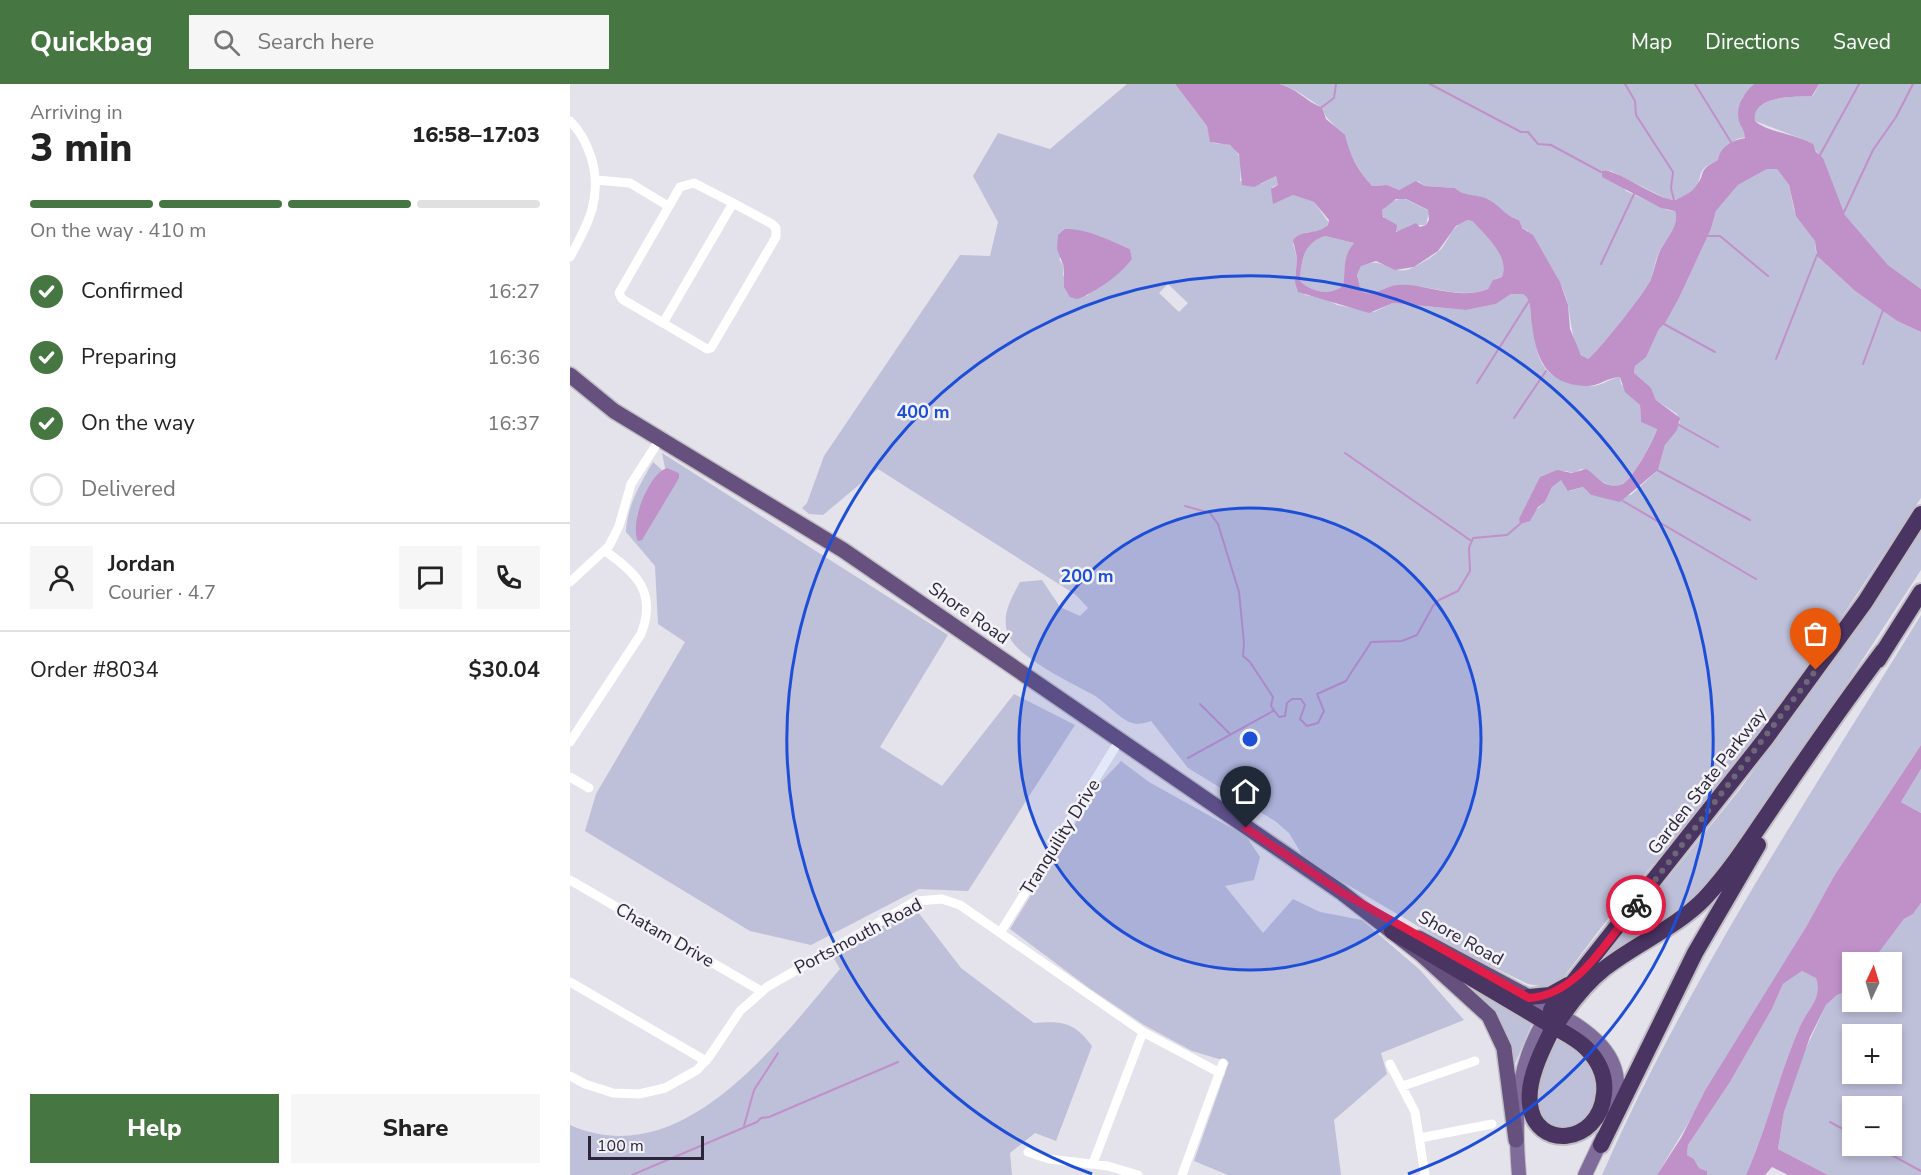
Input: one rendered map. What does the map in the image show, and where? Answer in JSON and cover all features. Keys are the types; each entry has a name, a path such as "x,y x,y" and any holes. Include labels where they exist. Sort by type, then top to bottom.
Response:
{"highway":[{"name":"Shore Road","path":"572,374 609,408 814,531 1341,892 1392,931 1477,1004 1494,1023 1504,1048 1516,1140"},
{"name":"Garden State Parkway","path":"1553,1019 1574,982 1766,738 1865,602 1921,514"},
{"path":"1601,1144 1656,1028 1714,919 1921,592"},
{"path":"1392,931 1553,1019 1588,1050 1599,1066 1603,1079 1603,1098 1598,1116 1587,1130 1570,1136 1547,1131 1534,1118 1530,1107 1535,1072 1553,1019 1598,974 1687,913 1716,886 1837,712 1883,651"},
{"name":"Shore Road","path":"1341,892 1529,998"},
{"path":"1529,998 1550,995 1574,982"}],"main road":[{"name":"Shore Road","path":"1529,998 1553,1019 1594,1038 1605,1048 1614,1066 1616,1101 1601,1144 1585,1175"},
{"name":"Garden State Parkway","path":"1519,1175 1516,1105 1523,1069 1553,1019"}],"street":[{"path":"570,123 583,136 597,180 592,214 570,257"},
{"path":"597,180 630,183 668,206"},
{"path":"694,183 733,203 772,224 777,233 711,348 707,349 622,299 619,293 680,187 694,183"},
{"path":"663,324 733,203"},
{"path":"570,582 605,551 619,526 631,484 660,439"},
{"path":"570,742 641,634 645,624 647,603 640,583 626,566 605,551"},
{"name":"Tranquility Drive","path":"1000,933 1119,741"},
{"path":"570,777 590,788"},
{"name":"Chatam Drive","path":"570,880 761,991"},
{"name":"Portsmouth Road","path":"570,1076 599,1090 639,1094 676,1083 706,1061 740,1011 761,991 867,927 922,899 951,901 1143,1032 1220,1073"},
{"path":"570,982 706,1061"},
{"path":"1093,1163 1143,1032"},
{"path":"1403,1086 1475,1061"},
{"path":"1182,1175 1223,1063"},
{"path":"1390,1064 1415,1112 1425,1175"},
{"path":"1420,1138 1492,1124"},
{"path":"1028,1152 1049,1159 1093,1163 1138,1175"}],"shaded area":[{"path":"1127,84 1175,84 1207,126 1211,142 1231,146 1238,153 1240,181 1261,184 1276,176 1278,185 1272,187 1284,199 1293,195 1314,202 1329,223 1320,232 1307,232 1293,244 1297,258 1295,282 1305,295 1326,299 1337,305 1374,312 1393,303 1466,310 1496,304 1511,294 1523,294 1533,314 1539,356 1545,368 1557,378 1589,386 1620,377 1621,384 1640,405 1641,422 1657,428 1643,458 1623,484 1609,485 1581,469 1574,473 1566,471 1544,475 1529,499 1536,510 1545,502 1552,487 1561,479 1570,491 1583,487 1591,495 1601,497 1631,495 1658,470 1665,445 1680,422 1677,414 1656,400 1652,391 1634,374 1635,366 1647,354 1659,329 1680,296 1711,229 1716,211 1738,185 1767,169 1777,169 1789,185 1794,210 1815,241 1816,253 1820,259 1855,291 1897,321 1921,332 1921,498 1797,684 1730,774 1616,908 1563,978 1546,987 1528,984 1464,953 1305,860 1289,833 1275,821 1188,768 1151,721 1140,724 1129,722 1097,697 1024,654 1010,638 1006,623 1007,609 1020,582 1042,580 1060,607 1080,616 1088,608 1076,595 878,469 823,515 809,514 802,508 807,503 824,456 960,255 990,256 998,222 973,176 998,133 1050,149","holes":["1086,232 1130,249 1132,259 1122,270 1087,296 1063,275 1064,267 1059,259","1168,284 1188,303 1179,312 1159,293"]},
{"path":"1175,84 1279,84 1322,107 1326,119 1345,135 1355,162 1372,186 1387,185 1399,190 1416,181 1425,186 1455,188 1463,193 1491,201 1508,215 1519,220 1522,228 1533,235 1560,282 1568,305 1570,329 1581,355 1588,359 1611,334 1648,285 1659,253 1674,227 1676,217 1675,211 1661,208 1602,177 1602,171 1616,174 1667,199 1675,200 1694,188 1704,170 1718,160 1725,147 1745,138 1738,112 1743,97 1754,84 1819,84 1812,96 1785,97 1760,106 1755,121 1766,128 1813,144 1816,152 1823,158 1845,215 1888,265 1921,289 1921,332 1897,321 1855,291 1817,256 1815,241 1796,216 1789,185 1777,169 1767,169 1738,185 1716,211 1711,229 1680,296 1665,323 1659,329 1646,357 1635,366 1634,373 1651,388 1656,400 1680,418 1677,430 1665,445 1658,470 1620,502 1591,495 1583,487 1568,491 1561,480 1552,487 1545,502 1538,507 1530,521 1520,524 1519,519 1540,477 1557,470 1572,473 1586,469 1606,484 1618,485 1623,484 1637,467 1648,450 1657,429 1641,422 1640,405 1625,392 1620,377 1585,386 1572,384 1552,375 1545,367 1536,348 1530,304 1523,294 1511,294 1496,304 1466,310 1393,303 1369,313 1298,292 1295,282 1297,258 1293,240 1301,234 1324,228 1328,225 1329,220 1314,202 1293,195 1273,204 1271,189 1278,185 1276,176 1254,187 1242,185 1239,154 1230,145 1210,142 1207,126","holes":["1396,199 1406,199 1428,210 1429,220 1426,225 1420,227 1416,223 1396,232 1397,225 1383,217 1382,210","1467,220 1472,221 1495,246 1503,261 1502,277 1493,280 1488,289 1464,293 1398,285 1370,293 1361,291 1357,275 1361,266 1376,261 1395,270 1414,267 1438,251 1456,226","1325,236 1354,243 1346,258 1343,286 1338,289 1327,292 1315,290 1300,281 1305,253 1318,239"]},
{"path":"1279,84 1754,84 1742,98 1741,127 1746,137 1737,139 1719,155 1718,160 1705,167 1699,182 1688,194 1671,200 1667,199 1609,170 1626,191 1667,210 1675,211 1676,217 1671,233 1656,259 1648,285 1611,334 1588,359 1583,356 1575,343 1568,305 1561,285 1528,231 1521,227 1519,220 1507,215 1490,201 1461,194 1455,188 1425,186 1418,181 1399,190 1387,185 1372,186 1336,128 1326,117 1323,108 1297,91"},
{"path":"1819,84 1921,84 1921,289 1888,265 1845,215 1824,162 1810,142 1755,121 1760,106 1786,97 1813,96"},
{"path":"1403,198 1429,211 1426,225 1411,225 1399,232 1388,224 1382,210 1389,202"},
{"path":"1467,220 1472,221 1489,239 1503,261 1502,277 1495,279 1488,289 1466,293 1403,286 1370,293 1361,291 1357,275 1361,266 1376,263 1398,270 1410,269 1439,251 1455,228"},
{"path":"1065,229 1090,233 1130,249 1132,259 1128,265 1099,288 1077,299 1070,297 1064,287 1064,267 1057,249 1058,235"},
{"path":"1325,236 1354,243 1346,258 1343,286 1327,292 1310,288 1300,281 1305,253 1312,243"},
{"path":"662,453 948,635 880,747 942,786 1014,694 1075,725 968,891 919,889 811,945 750,931 585,831 596,794 685,642 658,624 655,566 626,532 632,504 653,462 662,470 648,489 679,473 665,468"},
{"path":"667,468 679,473 679,478 642,540 638,541 636,523 642,500 654,479"},
{"path":"1921,526 1921,570 1778,789 1719,870 1691,902 1635,942 1600,962 1741,788 1875,597"},
{"path":"1921,615 1921,745 1834,876 1806,927 1657,1175 1602,1175 1636,1102 1711,959 1793,821"},
{"path":"1921,745 1921,769 1901,802 1921,813 1921,903 1913,914 1904,919 1879,952 1842,952 1842,993 1826,1005 1810,1037 1784,1112 1778,1149 1828,1175 1788,1175 1772,1167 1765,1175 1746,1175 1793,1043 1818,991 1816,978 1802,971 1783,984 1772,1009 1730,1082 1688,1145 1687,1155 1694,1159 1699,1168 1707,1171 1707,1175 1657,1175 1681,1138 1706,1089 1806,927 1834,876"},
{"path":"1121,761 1149,782 1246,836 1260,857 1254,880 1225,886 1263,933 1293,899 1320,912 1362,920 1420,970 1464,1020 1381,1053 1387,1074 1334,1120 1341,1175 1228,1175 1194,1161 1229,1062 1192,1051 1144,1025 1089,988 1010,929 1101,782"},
{"path":"1921,769 1921,813 1901,802"},
{"path":"1921,903 1921,1175 1828,1175 1778,1149 1784,1112 1798,1066 1826,1005 1837,995 1842,993 1842,1012 1902,1012 1902,952 1879,952 1904,919 1913,914"},
{"path":"918,912 961,968 1034,1023 1053,1022 1067,1025 1079,1032 1092,1046 1056,1141 1035,1133 1010,1153 1012,1175 570,1175 570,1125 611,1136 651,1132 688,1117 724,1093 757,1064 787,1031 840,969 830,952 899,915"},
{"path":"1802,971 1817,978 1817,996 1793,1043 1746,1175 1707,1175 1707,1171 1699,1168 1694,1159 1687,1155 1688,1145 1730,1082 1772,1009 1783,984"},
{"path":"1458,979 1532,1024 1514,1066 1505,1038 1494,1017"},
{"path":"1556,1035 1589,1056 1600,1096 1581,1128 1558,1131 1538,1116 1537,1080"}],"waterway":[{"path":"1322,107 1334,98 1336,84"},
{"path":"1430,84 1521,132 1528,132 1538,144 1551,145 1601,172"},
{"path":"1625,84 1635,101 1636,115 1673,172 1671,188 1674,200"},
{"path":"1695,84 1731,142"},
{"path":"1820,155 1859,84"},
{"path":"1844,212 1873,150 1896,117 1913,84"},
{"path":"1601,264 1634,194"},
{"path":"1708,236 1720,236 1768,276"},
{"path":"1776,359 1817,255"},
{"path":"1477,383 1529,301"},
{"path":"1863,364 1883,310"},
{"path":"1664,324 1715,352"},
{"path":"1514,418 1546,371"},
{"path":"1679,425 1718,447"},
{"path":"1345,453 1470,540"},
{"path":"1657,470 1750,520"},
{"path":"1623,501 1756,579"},
{"path":"1185,506 1210,513 1218,524 1239,592 1244,643 1243,656 1250,662 1273,697 1271,706 1279,717 1285,716 1287,703 1292,699 1301,699 1305,705 1300,719 1307,726 1318,723 1324,711 1317,694 1346,681 1371,642 1402,641 1417,635 1433,606 1439,600 1458,591 1470,571 1469,548 1473,538 1507,535 1520,524"},
{"path":"1200,704 1230,734"},
{"path":"1188,758 1273,711"},
{"path":"744,1126 754,1090 778,1053"},
{"path":"632,1175 757,1122 761,1118 769,1117 898,1062"},
{"path":"1830,1122 1842,1129"},
{"path":"1893,1156 1921,1171"}],"way so far":[{"path":"1636,905 1754,754 1816,670"}],"route":[{"path":"1246,828 1341,892 1432,946 1529,998 1550,995 1574,982 1636,905"}]}
